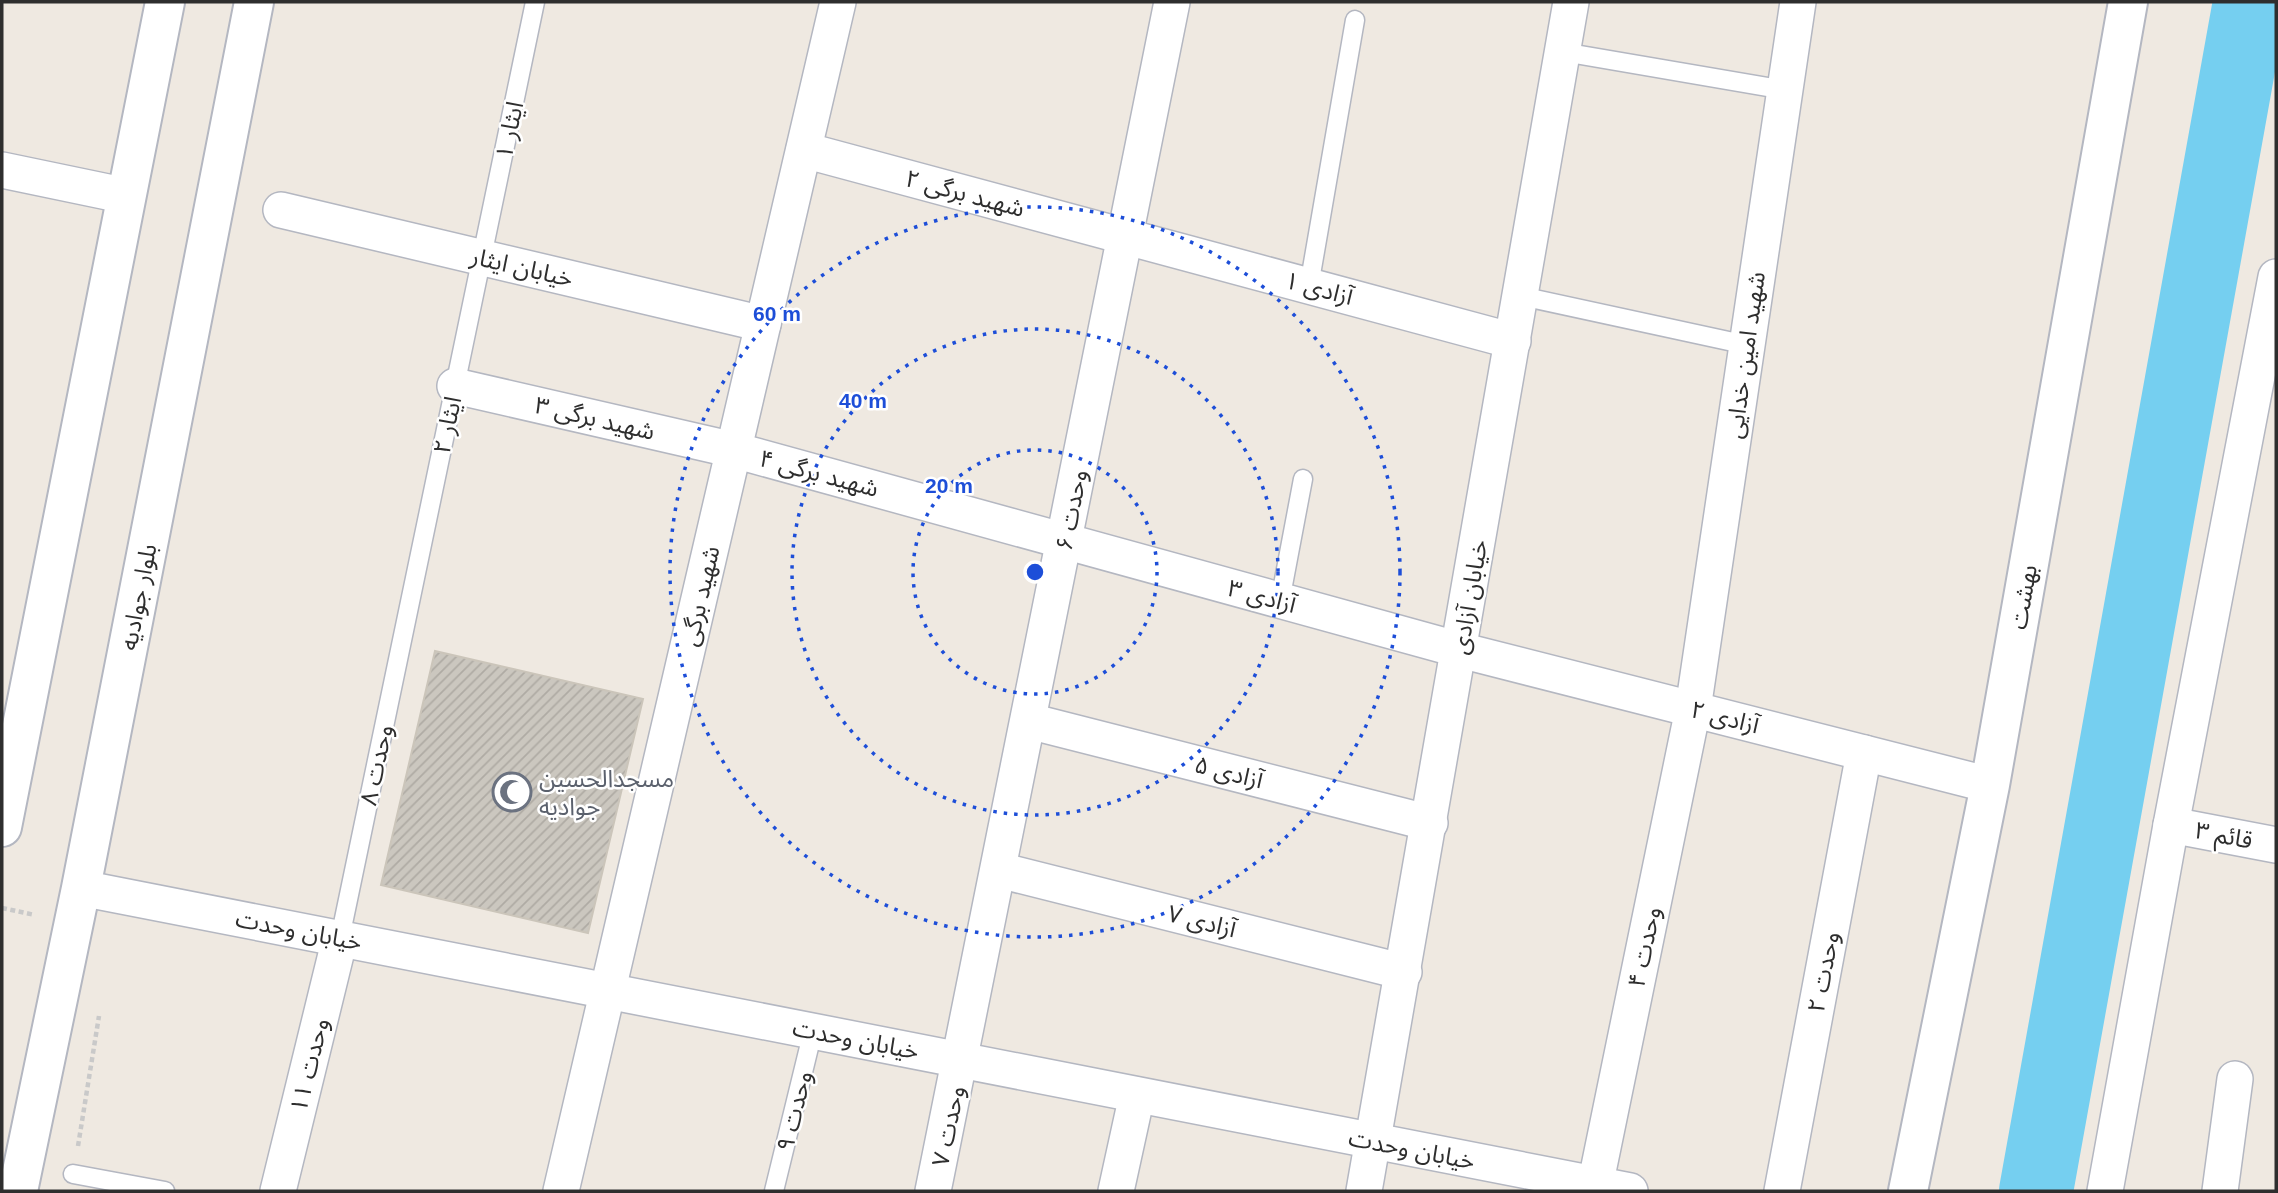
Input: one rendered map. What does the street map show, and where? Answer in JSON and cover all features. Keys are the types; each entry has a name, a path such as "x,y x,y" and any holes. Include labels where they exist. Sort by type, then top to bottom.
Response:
{"main road":[{"path":"2,827 165,2"},
{"name":"بلوار جوادیه","path":"18,1191 81,888 254,2"},
{"name":"بهشت","path":"1908,1191 1990,785 2128,2"}],"street":[{"name":"شهید برگی","path":"561,1191 838,2"},
{"name":"وحدت ۶","path":"962,1060 1172,2"},
{"name":"خیابان آزادی","path":"1364,1191 1375,1142 1571,2"},
{"name":"شهید امین خدایی","path":"1693,709 1798,2"},
{"name":"شهید برگی ۲","path":"804,150 1125,236"},
{"path":"2,170 127,196"},
{"name":"خیابان ایثار","path":"281,210 763,324"},
{"name":"آزادی ۱","path":"1125,236 1513,341"},
{"path":"2105,1191 2171,825 2264,409 2276,276"},
{"name":"شهید برگی ۳","path":"455,386 734,450"},
{"name":"شهید برگی ۴","path":"734,450 1066,541"},
{"name":"آزادی ۳","path":"1066,541 1460,650"},
{"name":"آزادی ۲","path":"1460,650 1990,785"},
{"name":"وحدت ۴","path":"1595,1188 1693,709"},
{"name":"آزادی ۵","path":"1029,721 1430,823"},
{"name":"وحدت ۲","path":"1782,1191 1864,753"},
{"name":"قائم ۳","path":"2171,825 2276,845"},
{"name":"آزادی ۷","path":"999,870 1404,972"},
{"name":"خیابان وحدت","path":"81,888 962,1060 1595,1188 1630,1191"},
{"name":"وحدت ۱۱","path":"278,1191 340,938"},
{"name":"وحدت ۷","path":"933,1191 962,1060"},
{"path":"2220,1191 2235,1079"},
{"path":"1116,1191 1137,1095"}],"lane":[{"name":"ایثار ۱","path":"482,258 535,2"},
{"path":"1309,286 1355,20"},
{"path":"1563,52 1784,89"},
{"name":"ایثار ۲","path":"412,592 482,258"},
{"path":"1521,296 1746,345"},
{"path":"1280,601 1303,479"},
{"name":"وحدت ۸","path":"340,938 412,592"},
{"name":"وحدت ۹","path":"774,1191 813,1031"},
{"path":"74,1174 165,1191"}],"building":[{"name":"مسجدالحسین جوادیه","path":"435,651 643,699 588,933 381,885"}],"waterway":[{"path":"2036,1191 2250,2"}],"place":[{"name":"مسجدالحسین جوادیه","path":"512,792"}]}
